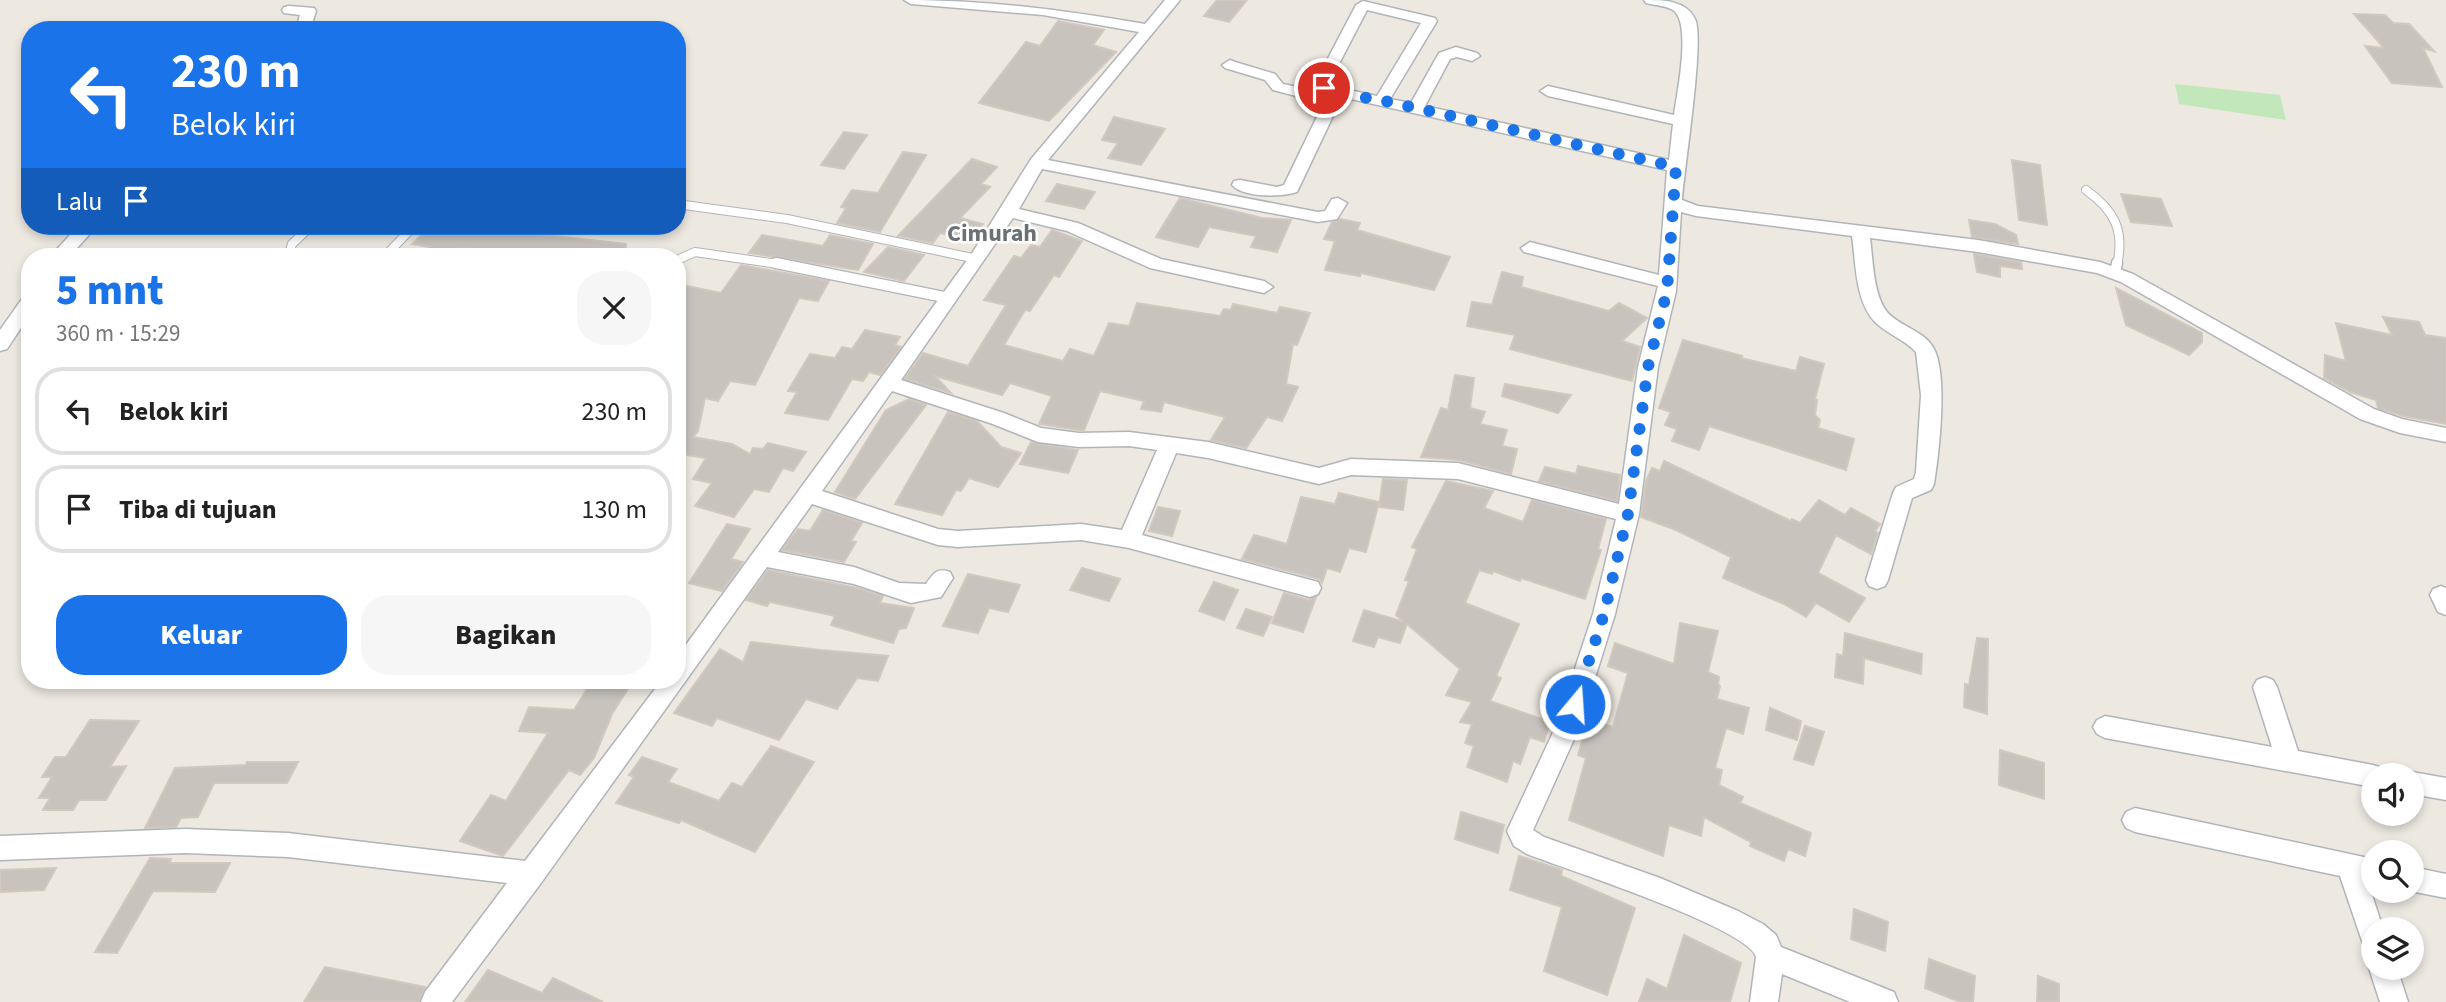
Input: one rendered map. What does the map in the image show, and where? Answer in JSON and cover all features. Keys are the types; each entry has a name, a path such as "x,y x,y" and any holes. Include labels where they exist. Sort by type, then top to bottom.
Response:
{"street":[{"path":"911,0 1034,10 1148,29"},
{"path":"686,663 977,259 1009,212 1037,163 1173,0"},
{"path":"1651,0 1682,4 1689,20 1690,51 1676,167 1668,283 1648,367 1628,514 1604,614 1567,726 1521,831 1523,838 1536,846 1699,907 1758,934 1768,947 1770,956 1764,1002"},
{"path":"1329,90 1321,83 1364,3 1430,21 1381,100"},
{"path":"289,10 309,11 306,21"},
{"path":"1416,108 1444,56 1456,52 1472,56"},
{"path":"1230,65 1270,77 1278,87 1302,93 1329,90 1381,100 1676,167"},
{"path":"1240,185 1279,192 1291,188 1329,90"},
{"path":"1548,91 1682,121"},
{"path":"1037,163 1318,217 1331,215 1338,203"},
{"path":"1673,203 1696,211 1989,248 2115,273 2367,414 2400,426 2446,435"},
{"path":"1009,212 1072,227 1156,264 1264,287"},
{"path":"1860,230 1873,306 1879,315 1923,348 1927,361 1929,391 1924,484 1903,493 1877,580"},
{"path":"68,248 80,235"},
{"path":"1530,248 1668,283"},
{"path":"0,344 21,313"},
{"path":"889,383 997,418 1038,435 1079,440 1129,439 1208,450 1319,476 1351,467 1458,471 1628,514"},
{"path":"1129,540 1169,446"},
{"path":"806,494 938,537 958,539 1081,531 1129,540 1310,588"},
{"path":"761,557 820,572 843,573 918,595 933,591 942,578"},
{"path":"2265,687 2289,761"},
{"path":"435,1002 668,689"},
{"path":"2105,727 2361,774"},
{"path":"2424,785 2446,789"},
{"path":"2135,820 2361,868"},
{"path":"0,848 185,841 288,845 532,874"},
{"path":"2424,881 2446,886"},
{"path":"1770,956 1884,1002"},
{"path":"2387,980 2395,1002"}],"lane":[{"path":"2086,190 2101,200 2118,223 2122,234 2115,273"},
{"path":"686,205 787,219 977,259"},
{"path":"393,248 405,235"},
{"path":"686,254 695,252 751,258 949,298"}],"green space":[{"path":"2175,84 2280,95 2286,120 2179,104"}],"building":[{"path":"1217,0 1247,0 1229,22 1204,16"},
{"path":"2354,14 2385,15 2393,23 2409,24 2434,51 2423,48 2442,87 2392,83 2365,46 2384,48"},
{"path":"1058,21 1104,30 1093,45 1116,52 1049,121 979,103 1026,42 1040,46"},
{"path":"1114,117 1165,129 1141,165 1108,158 1118,143 1102,140"},
{"path":"844,132 867,135 844,169 821,165"},
{"path":"903,152 926,155 880,232 837,223 846,208 841,207 852,190 878,193"},
{"path":"972,159 997,167 981,184 990,187 960,218 983,224 970,240 940,233 933,243 898,236"},
{"path":"2012,160 2040,165 2047,225 2019,220"},
{"path":"1057,184 1095,192 1084,209 1046,201"},
{"path":"2121,194 2161,199 2172,226 2131,222"},
{"path":"1180,198 1262,218 1291,220 1277,252 1251,247 1256,236 1209,227 1198,247 1156,237"},
{"path":"1340,219 1360,223 1357,230 1450,257 1434,290 1361,273 1360,276 1325,270 1335,241 1324,239 1332,222"},
{"path":"1969,220 1995,224 2016,235 2018,244 1972,237"},
{"path":"1052,230 1082,241 1059,277 1054,275 1030,311 1025,310 1004,345 1063,361 1070,349 1094,356 1109,323 1129,326 1137,303 1220,316 1224,309 1231,310 1233,304 1277,313 1280,307 1310,313 1297,345 1293,344 1286,384 1298,387 1282,421 1267,417 1246,448 1211,440 1225,417 1164,402 1161,412 1141,409 1144,401 1100,391 1084,430 1079,430 1039,424 1052,396 1010,383 1002,395 935,376 951,393 905,379 923,353 968,366 1006,305 984,300 1014,256 1021,258 1031,245 1040,247"},
{"path":"422,235 544,235 626,244 626,248 429,248 412,244"},
{"path":"762,235 823,246 830,235 873,244 858,270 749,253"},
{"path":"888,247 924,255 904,281 864,272"},
{"path":"1974,254 2021,262 2022,269 2000,266 2000,277 1977,272"},
{"path":"741,265 829,281 818,301 799,298 755,385 730,381 718,401 705,398 698,431 693,437 732,444 750,454 753,448 763,449 768,443 806,452 793,471 783,468 769,492 754,489 734,517 695,506 712,483 693,479 706,458 686,455 686,286 721,293"},
{"path":"1502,272 1523,277 1521,287 1609,311 1619,303 1647,318 1622,341 1640,347 1632,381 1510,349 1515,335 1467,326 1472,302 1492,305"},
{"path":"2116,288 2202,333 2202,342 2189,355 2126,325"},
{"path":"2383,317 2419,322 2425,335 2446,338 2446,424 2378,408 2376,400 2350,392 2324,378 2325,355 2346,361 2336,323 2392,335"},
{"path":"865,330 900,337 895,345 901,347 880,375 869,372 863,381 852,379 828,420 785,413 797,392 788,391 810,354 835,358 842,347 852,349"},
{"path":"1683,340 1796,371 1800,357 1824,364 1815,399 1815,415 1820,420 1818,428 1854,439 1846,470 1709,426 1699,450 1672,441 1677,429 1665,425 1671,412 1659,408"},
{"path":"1455,375 1474,378 1470,408 1485,412 1480,424 1507,430 1502,446 1517,449 1511,474 1459,460 1421,457 1441,408 1448,410"},
{"path":"1505,384 1571,395 1558,413 1502,396"},
{"path":"909,399 926,405 855,499 835,492 886,410"},
{"path":"948,412 977,421 1001,447 1021,453 998,487 969,478 961,491 956,490 942,515 895,504"},
{"path":"1031,442 1078,450 1068,473 1020,464"},
{"path":"1664,461 1791,521 1792,519 1800,523 1819,500 1845,515 1851,508 1880,524 1875,531 1878,533 1871,554 1836,535 1818,573 1865,598 1849,622 1816,603 1806,617 1784,604 1723,578 1731,557 1676,530 1641,517 1646,481 1652,468 1660,471"},
{"path":"1578,466 1620,475 1617,501 1539,481 1545,467 1576,474"},
{"path":"1383,479 1407,480 1403,510 1379,507"},
{"path":"1446,481 1493,491 1484,508 1523,522 1532,500 1606,519 1598,549 1601,550 1585,599 1521,578 1520,581 1493,571 1492,574 1479,570 1465,603 1519,624 1496,676 1501,678 1490,701 1550,722 1544,742 1530,737 1520,764 1513,761 1507,782 1467,767 1474,746 1465,743 1472,724 1460,722 1472,702 1446,695 1460,669 1407,624 1400,643 1378,637 1374,647 1353,641 1364,610 1404,622 1396,615 1417,549 1412,547"},
{"path":"1339,493 1379,502 1366,552 1349,548 1340,572 1327,568 1322,583 1319,579 1242,559 1254,535 1287,544 1301,497 1335,504"},
{"path":"1158,507 1180,511 1172,536 1149,531"},
{"path":"823,510 862,523 851,541 856,542 844,562 782,550 798,529 810,531"},
{"path":"727,524 750,529 731,559 743,562 722,591 689,583"},
{"path":"1082,568 1120,579 1109,601 1070,590"},
{"path":"768,570 857,588 883,596 880,603 914,608 906,628 899,629 893,643 831,625 835,616 770,602 767,606 746,600"},
{"path":"968,574 1020,585 1008,612 989,608 978,633 943,626"},
{"path":"1214,582 1238,590 1224,620 1199,611"},
{"path":"1284,593 1309,600 1316,597 1303,632 1272,623"},
{"path":"1246,609 1272,617 1263,636 1237,628"},
{"path":"1680,623 1718,631 1708,672 1719,677 1717,699 1749,708 1743,734 1726,728 1715,768 1722,770 1719,785 1743,797 1740,803 1811,833 1805,856 1788,849 1784,861 1750,846 1751,842 1704,817 1701,836 1669,825 1663,856 1569,820 1586,758 1578,755 1589,719 1613,727 1628,673 1608,666 1615,643 1674,664"},
{"path":"1845,633 1922,654 1921,674 1864,658 1863,684 1835,677 1837,654 1843,656"},
{"path":"1977,638 1988,639 1987,714 1964,707 1965,684 1969,685"},
{"path":"751,642 888,656 878,681 857,678 837,709 806,699 779,740 717,718 712,726 674,713 720,649 743,662"},
{"path":"587,689 628,689 612,714 594,758 580,775 569,770 503,856 460,841 491,795 506,801 548,733 519,731 529,707 574,710"},
{"path":"1770,708 1801,721 1797,740 1766,730"},
{"path":"90,720 139,721 110,767 126,766 106,800 79,800 73,810 43,810 50,798 39,798 52,777 42,777 55,757 66,757"},
{"path":"1805,726 1824,732 1813,765 1794,759"},
{"path":"771,746 814,762 755,852 681,820 679,823 616,803 634,777 629,775 642,757 677,769 668,782 719,801 732,783 742,787"},
{"path":"2000,750 2044,763 2044,799 1999,785"},
{"path":"247,762 298,762 287,783 214,783 198,817 181,818 176,827 145,828 175,768 246,765"},
{"path":"1461,812 1504,825 1498,853 1455,839"},
{"path":"1519,856 1562,870 1561,876 1635,908 1607,995 1544,971 1562,907 1510,890"},
{"path":"150,858 171,859 169,863 230,863 215,892 153,891 117,953 95,952"},
{"path":"56,868 44,890 0,892 0,870"},
{"path":"1854,909 1888,922 1885,951 1851,939"},
{"path":"1684,935 1741,963 1730,1002 1639,1002 1647,979 1667,989"},
{"path":"1929,959 1975,976 1973,1002 1960,1002 1925,988"},
{"path":"325,967 425,987 419,1002 304,1002"},
{"path":"488,970 542,993 553,978 603,1002 465,1002"},
{"path":"2038,976 2059,984 2059,1002 2037,1002"}],"district":[{"name":"Cimurah","path":"992,233"}],"route":[{"path":"1324,88 1336,93 1381,100 1676,167 1667,291 1648,367 1628,514 1604,614 1575,704"}]}
